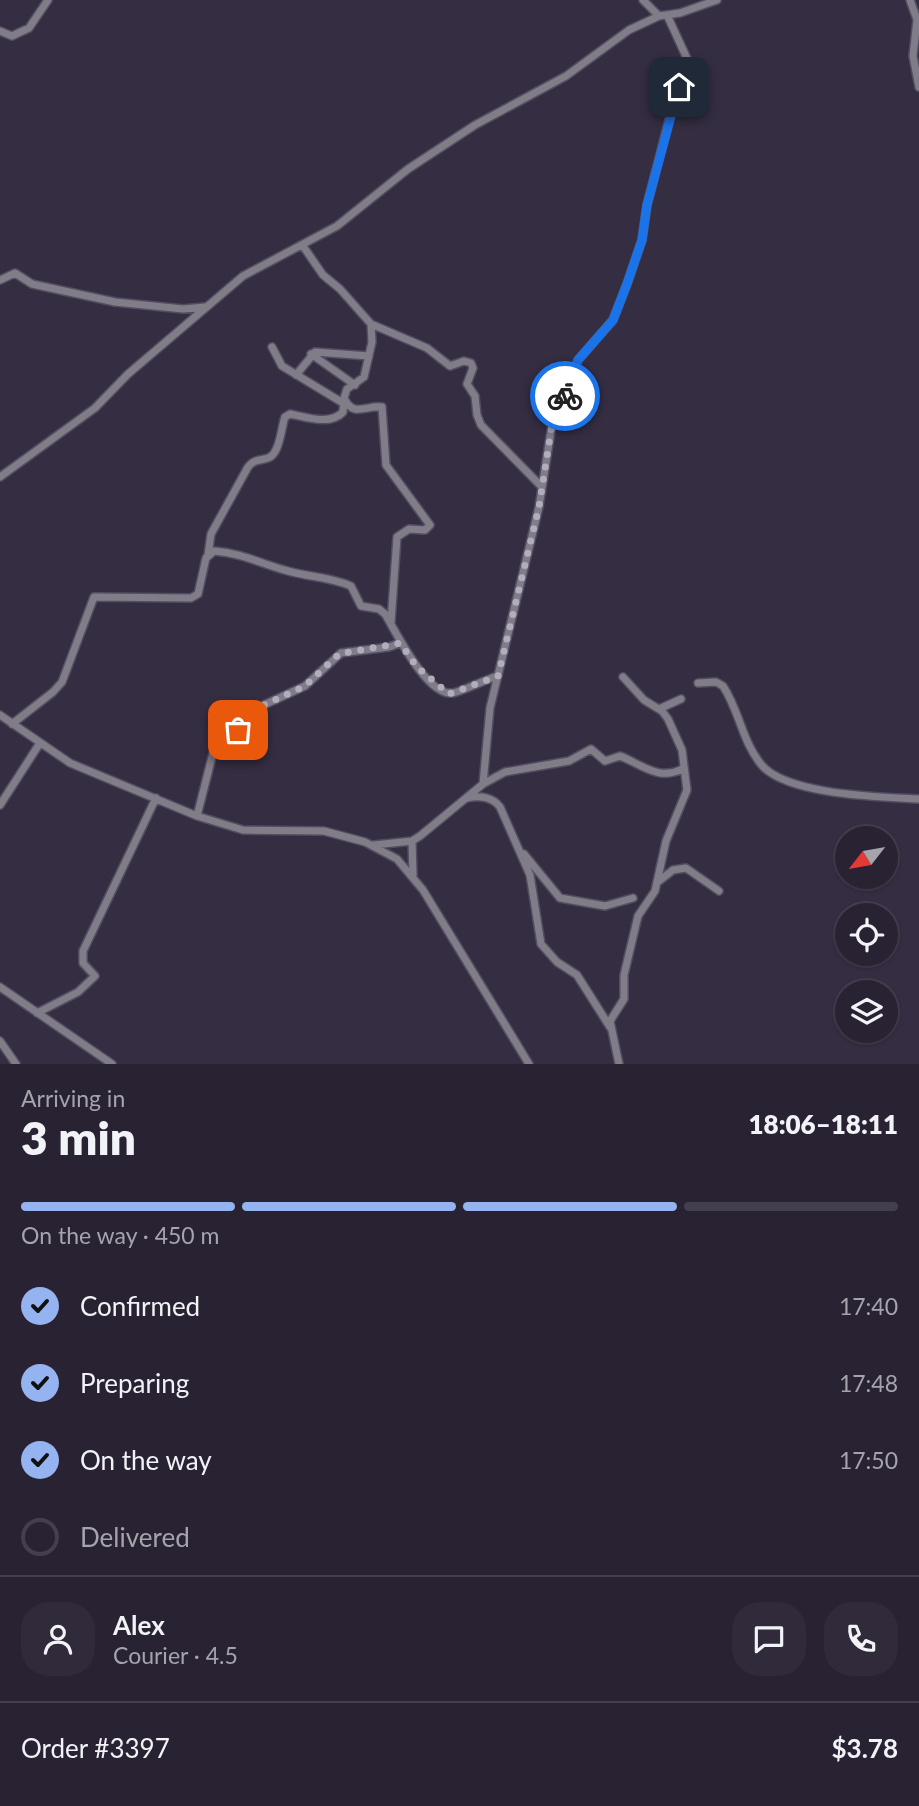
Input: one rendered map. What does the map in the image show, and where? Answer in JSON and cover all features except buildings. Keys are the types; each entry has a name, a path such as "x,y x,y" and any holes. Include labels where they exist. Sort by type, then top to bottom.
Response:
{"street":[{"path":"0,31 12,36 20,35 48,0"},
{"path":"483,784 490,708 541,486 555,411 569,390 581,355 613,320 631,275 673,105 691,67 663,16 643,0"},
{"path":"0,477 95,408 128,374 243,276 337,226 436,150 475,125 544,90 629,30 663,16 717,0"},
{"path":"910,0 918,22 913,56 919,87"},
{"path":"303,246 323,275 371,324 428,348 450,366 464,360 471,363 473,368 467,384 475,396 479,421 541,486"},
{"path":"0,280 15,273 32,284 115,302 183,309 206,307"},
{"path":"12,724 54,692 62,682 94,597 191,598 201,589 211,534 248,467 275,453 285,417 290,414 311,419 337,418 343,414 345,391 364,377 369,356 371,324"},
{"path":"272,346 278,362 343,401 350,408 357,411 382,407 386,465 430,525 425,530 404,530 397,537 390,623"},
{"path":"311,354 346,352 369,356"},
{"path":"296,375 311,354"},
{"path":"311,354 355,385"},
{"path":"208,555 214,551 232,553 289,572 354,587 361,606 379,609 417,667 449,694 498,676"},
{"path":"197,816 213,753 220,742 241,727 251,711 305,686 339,654 400,643"},
{"path":"610,1028 612,1018 624,999 624,975 638,916 653,894 670,827 680,799 687,793 679,742 665,714 644,700 623,677"},
{"path":"698,684 716,682 723,686 749,746 760,764 778,779 824,790 919,799"},
{"path":"658,709 681,699"},
{"path":"0,715 70,763 197,816 243,831 324,831 374,845 397,859 413,878 529,1064"},
{"path":"0,805 40,743"},
{"path":"374,845 412,841 483,784 505,772 569,761 591,749 605,761 620,756 654,773 674,773 684,768"},
{"path":"466,798 480,796 497,803 530,875 541,944 555,961 577,975 610,1028 619,1064"},
{"path":"37,1013 78,992 95,976 83,962 83,951 156,798"},
{"path":"412,841 413,878"},
{"path":"521,851 560,898 605,906 633,898"},
{"path":"658,881 673,870 687,868 719,891"},
{"path":"0,987 112,1064"},
{"path":"0,1041 16,1064"}],"way so far":[{"path":"238,730 251,711 269,700 305,686 343,652 389,647 400,643 424,675 449,694 474,682 498,676 539,507 553,418 565,396"}],"route":[{"path":"565,396 578,360 613,320 627,284 642,240 647,205 679,87"}]}
